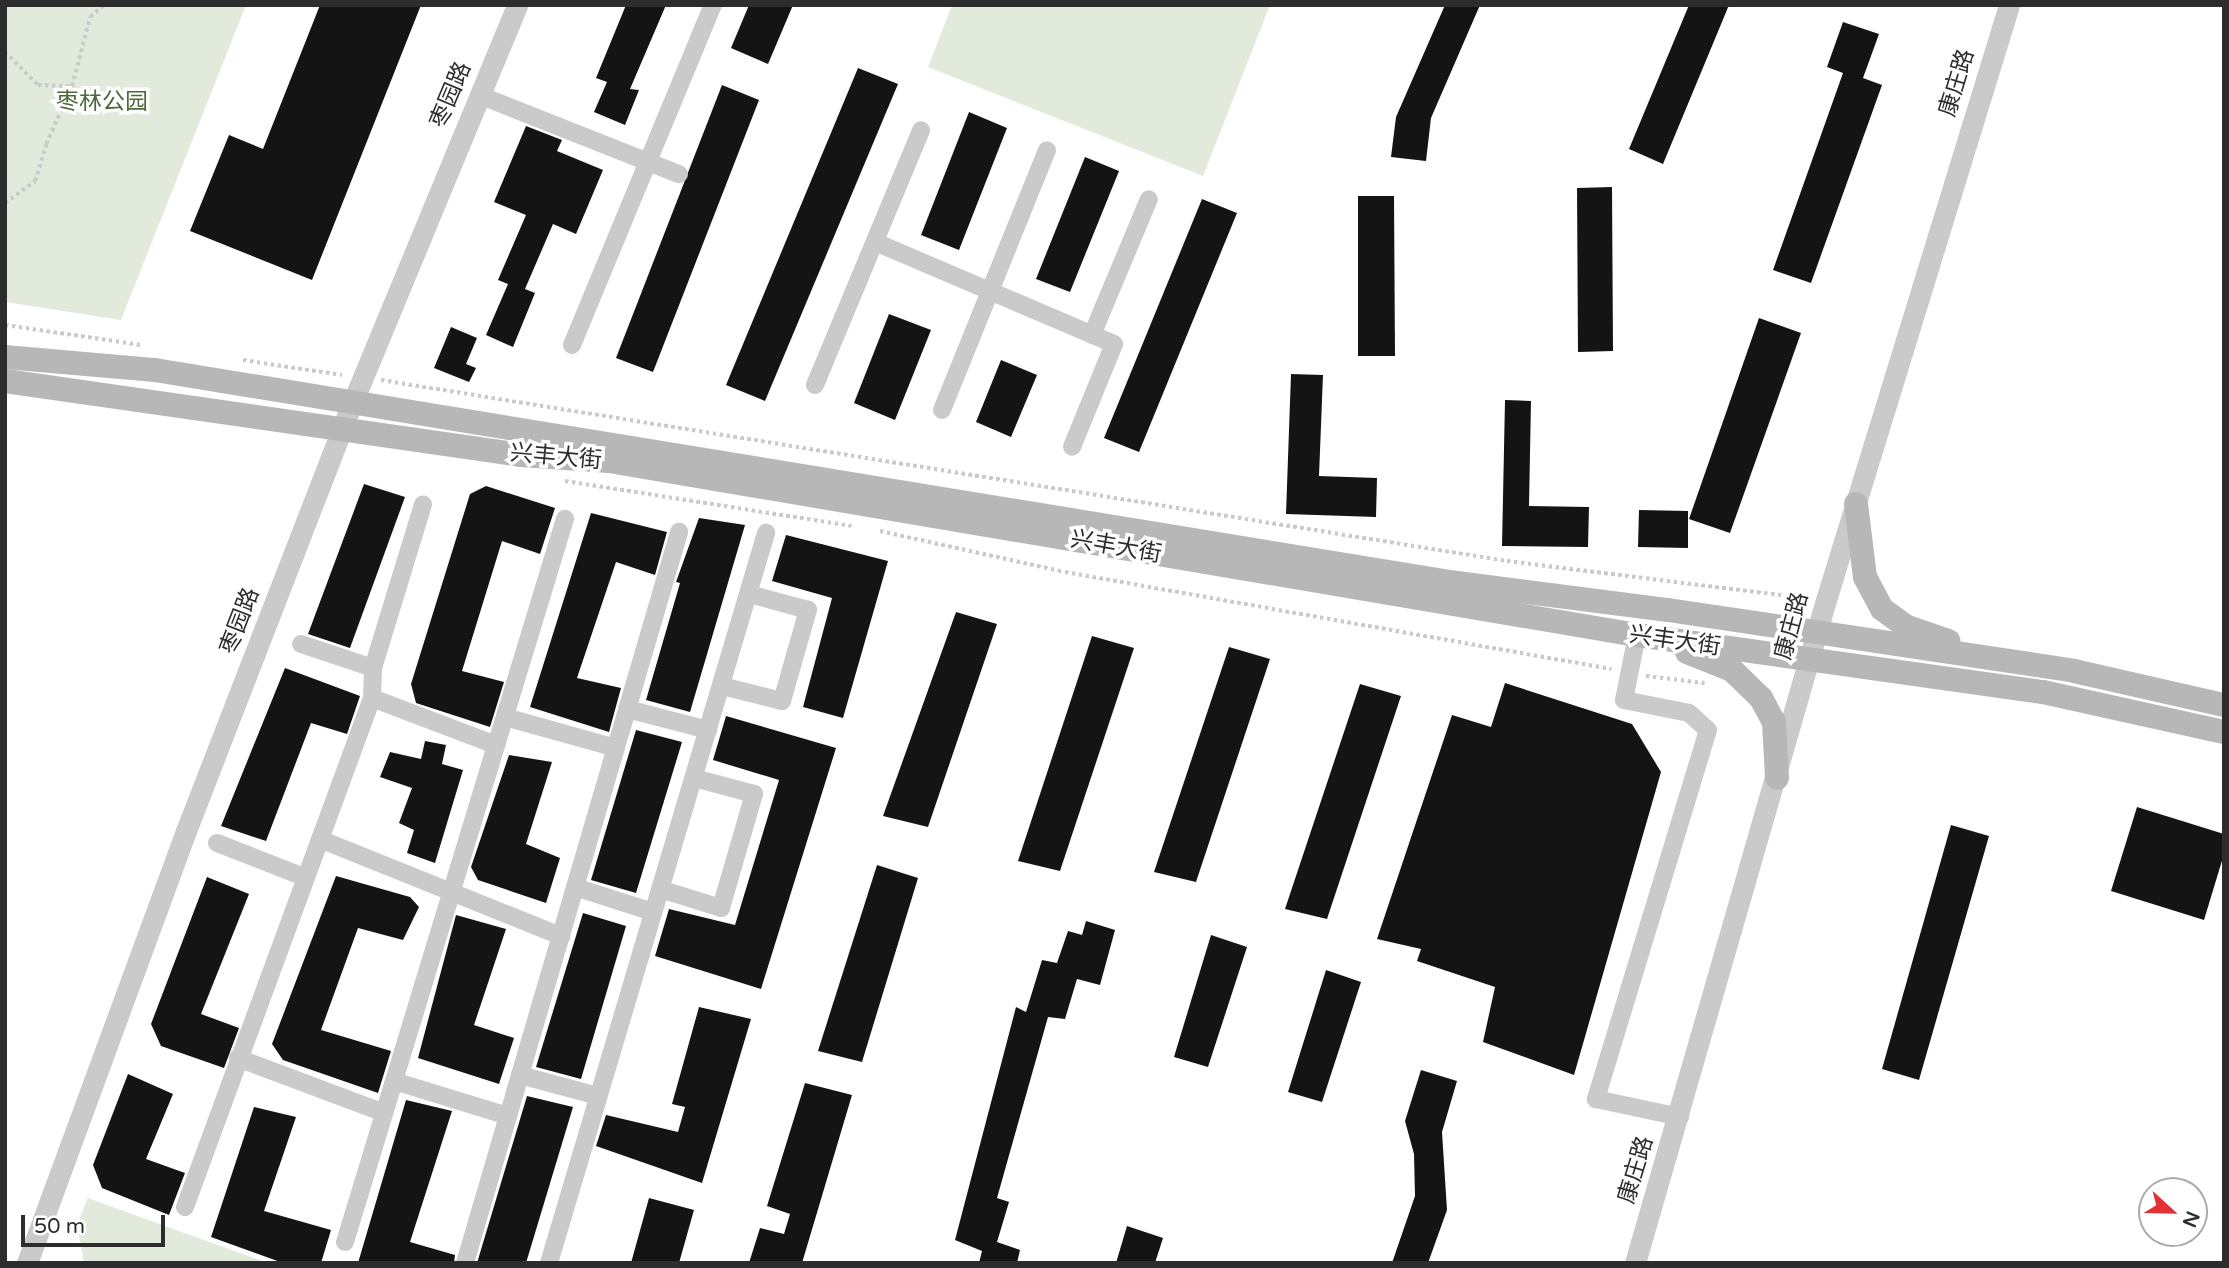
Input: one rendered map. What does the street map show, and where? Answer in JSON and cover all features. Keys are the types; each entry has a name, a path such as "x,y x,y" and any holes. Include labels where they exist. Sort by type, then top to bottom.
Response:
{"main road":[{"name":"兴丰大街","path":"5,358 155,370 1449,582 2074,671 2224,705"},
{"name":"兴丰大街","path":"5,381 521,455 609,461 1645,637 2043,692 2224,732"},
{"path":"1856,504 1865,577 1882,609 1905,626 1948,641 1969,656"},
{"path":"1645,637 1732,670 1761,698 1774,722 1777,778"}],"street":[{"name":"枣园路","path":"27,1263 186,831 352,401 517,5"},
{"path":"572,345 713,5"},
{"name":"康庄路","path":"1635,1263 1680,1117 1826,600 2009,5"},
{"path":"479,95 679,174"},
{"path":"815,385 921,130"},
{"path":"942,410 1047,150"},
{"path":"1092,335 1149,199"},
{"path":"875,242 1114,344 1072,447"},
{"path":"185,1207 304,877 322,840 372,698 373,668 423,504"},
{"path":"345,1242 565,519"},
{"path":"465,1263 679,532"},
{"path":"549,1263 766,533"},
{"path":"722,686 782,701 808,610 749,594"},
{"path":"1645,637 1629,673 1625,700 1689,713 1708,730 1596,1099 1680,1117"},
{"path":"301,645 373,668"},
{"path":"372,698 496,745"},
{"path":"627,709 708,730"},
{"path":"505,718 616,748"},
{"path":"660,889 720,908 754,794 694,778"},
{"path":"322,840 561,936"},
{"path":"216,843 304,877"},
{"path":"575,887 653,912"},
{"path":"238,1058 384,1113"},
{"path":"520,1074 598,1096"},
{"path":"394,1081 508,1116"}],"path":[{"path":"5,203 35,181 46,144 72,86 90,18 104,5"},
{"path":"5,52 38,85 72,86"},
{"path":"363,377 1507,561 1826,600"},
{"path":"771,513 853,526"},
{"path":"867,528 1065,572 1629,673"}],"green space":[{"name":"枣林公园","path":"5,5 246,5 121,320 5,302"},
{"path":"952,5 1270,5 1203,176 928,67"},
{"path":"88,1198 268,1263 84,1263 77,1225"}],"building":[{"path":"320,5 421,5 312,280 190,231 229,135 263,149"},
{"path":"626,5 666,5 630,89 639,90 625,125 594,112 607,82 596,78"},
{"path":"749,5 793,5 768,64 731,48"},
{"path":"1445,5 1480,5 1431,118 1426,161 1391,157 1396,117"},
{"path":"1689,5 1729,5 1663,164 1629,149"},
{"path":"1843,22 1879,34 1863,78 1882,85 1811,283 1773,270 1843,73 1827,67"},
{"path":"858,68 898,84 765,401 726,385"},
{"path":"722,85 759,100 653,372 616,358"},
{"path":"969,112 1007,128 959,250 921,235"},
{"path":"526,126 562,140 557,151 603,170 576,234 553,224 525,289 535,293 513,347 486,335 508,284 498,280 526,215 494,202"},
{"path":"1085,157 1119,171 1070,292 1036,279"},
{"path":"1612,187 1613,351 1578,352 1577,188"},
{"path":"1358,196 1394,196 1395,356 1358,356"},
{"path":"1202,199 1237,213 1139,452 1104,438"},
{"path":"889,314 931,330 895,420 854,403"},
{"path":"1759,318 1801,333 1730,533 1689,519"},
{"path":"451,327 477,338 466,364 476,368 469,382 434,368"},
{"path":"1001,360 1037,375 1011,437 976,422"},
{"path":"1291,374 1323,375 1319,476 1377,478 1376,517 1286,514"},
{"path":"1505,400 1531,401 1529,506 1589,507 1588,547 1502,546"},
{"path":"364,484 405,497 350,648 308,634"},
{"path":"486,486 555,508 540,554 502,541 462,671 504,682 490,727 416,703 411,684 470,494"},
{"path":"1639,510 1688,511 1688,548 1638,547"},
{"path":"591,513 667,532 655,575 616,562 577,678 621,688 609,732 530,707"},
{"path":"699,518 745,525 690,712 646,700 680,583 676,582"},
{"path":"786,535 888,561 843,718 803,707 832,598 772,581"},
{"path":"956,612 997,624 928,827 883,816"},
{"path":"1092,636 1134,648 1060,871 1018,861"},
{"path":"1229,647 1270,659 1196,882 1154,872"},
{"path":"285,668 360,696 347,734 311,723 266,841 221,826"},
{"path":"1505,683 1632,724 1661,772 1574,1075 1483,1042 1495,987 1417,961 1421,949 1377,939 1452,715 1491,727"},
{"path":"1360,684 1401,696 1327,919 1285,909"},
{"path":"726,716 836,748 761,989 655,956 669,909 735,925 779,780 713,760"},
{"path":"636,730 682,742 636,893 591,880"},
{"path":"425,741 446,745 442,764 463,770 435,863 407,853 414,830 399,823 412,788 380,777 390,752 421,759"},
{"path":"509,755 552,762 526,844 560,858 546,903 478,880 471,867"},
{"path":"2137,807 2224,834 2224,854 2204,920 2111,891"},
{"path":"1951,825 1989,836 1919,1080 1882,1069"},
{"path":"877,865 918,878 862,1062 818,1051"},
{"path":"336,876 410,897 419,907 403,940 358,928 321,1030 391,1051 378,1093 283,1060 272,1044"},
{"path":"207,877 249,894 201,1014 239,1028 224,1068 161,1046 151,1024"},
{"path":"583,913 626,926 581,1079 536,1067"},
{"path":"456,915 506,929 474,1025 514,1038 499,1084 418,1058"},
{"path":"1086,921 1115,930 1100,985 1077,979 1065,1019 1048,1017 997,1198 1009,1202 997,1242 1020,1250 1017,1263 979,1263 982,1251 955,1240 1016,1007 1026,1012 1042,960 1057,963 1068,931 1082,935"},
{"path":"1211,935 1247,947 1208,1067 1174,1057"},
{"path":"1326,970 1361,982 1322,1102 1288,1092"},
{"path":"699,1007 751,1019 702,1183 596,1146 606,1115 678,1132 685,1107 672,1104"},
{"path":"1421,1070 1457,1081 1442,1132 1447,1210 1428,1263 1392,1263 1415,1196 1414,1154 1405,1121"},
{"path":"128,1074 173,1094 146,1159 185,1173 169,1215 102,1188 93,1165"},
{"path":"805,1083 852,1095 802,1263 749,1263 760,1228 784,1234 790,1214 767,1206"},
{"path":"527,1096 573,1107 526,1263 477,1263"},
{"path":"406,1100 452,1111 410,1242 455,1255 454,1263 358,1263"},
{"path":"254,1107 296,1117 264,1211 331,1230 321,1263 283,1263 211,1237"},
{"path":"649,1198 694,1210 679,1263 631,1263"},
{"path":"1127,1226 1163,1238 1155,1263 1116,1263"}]}
